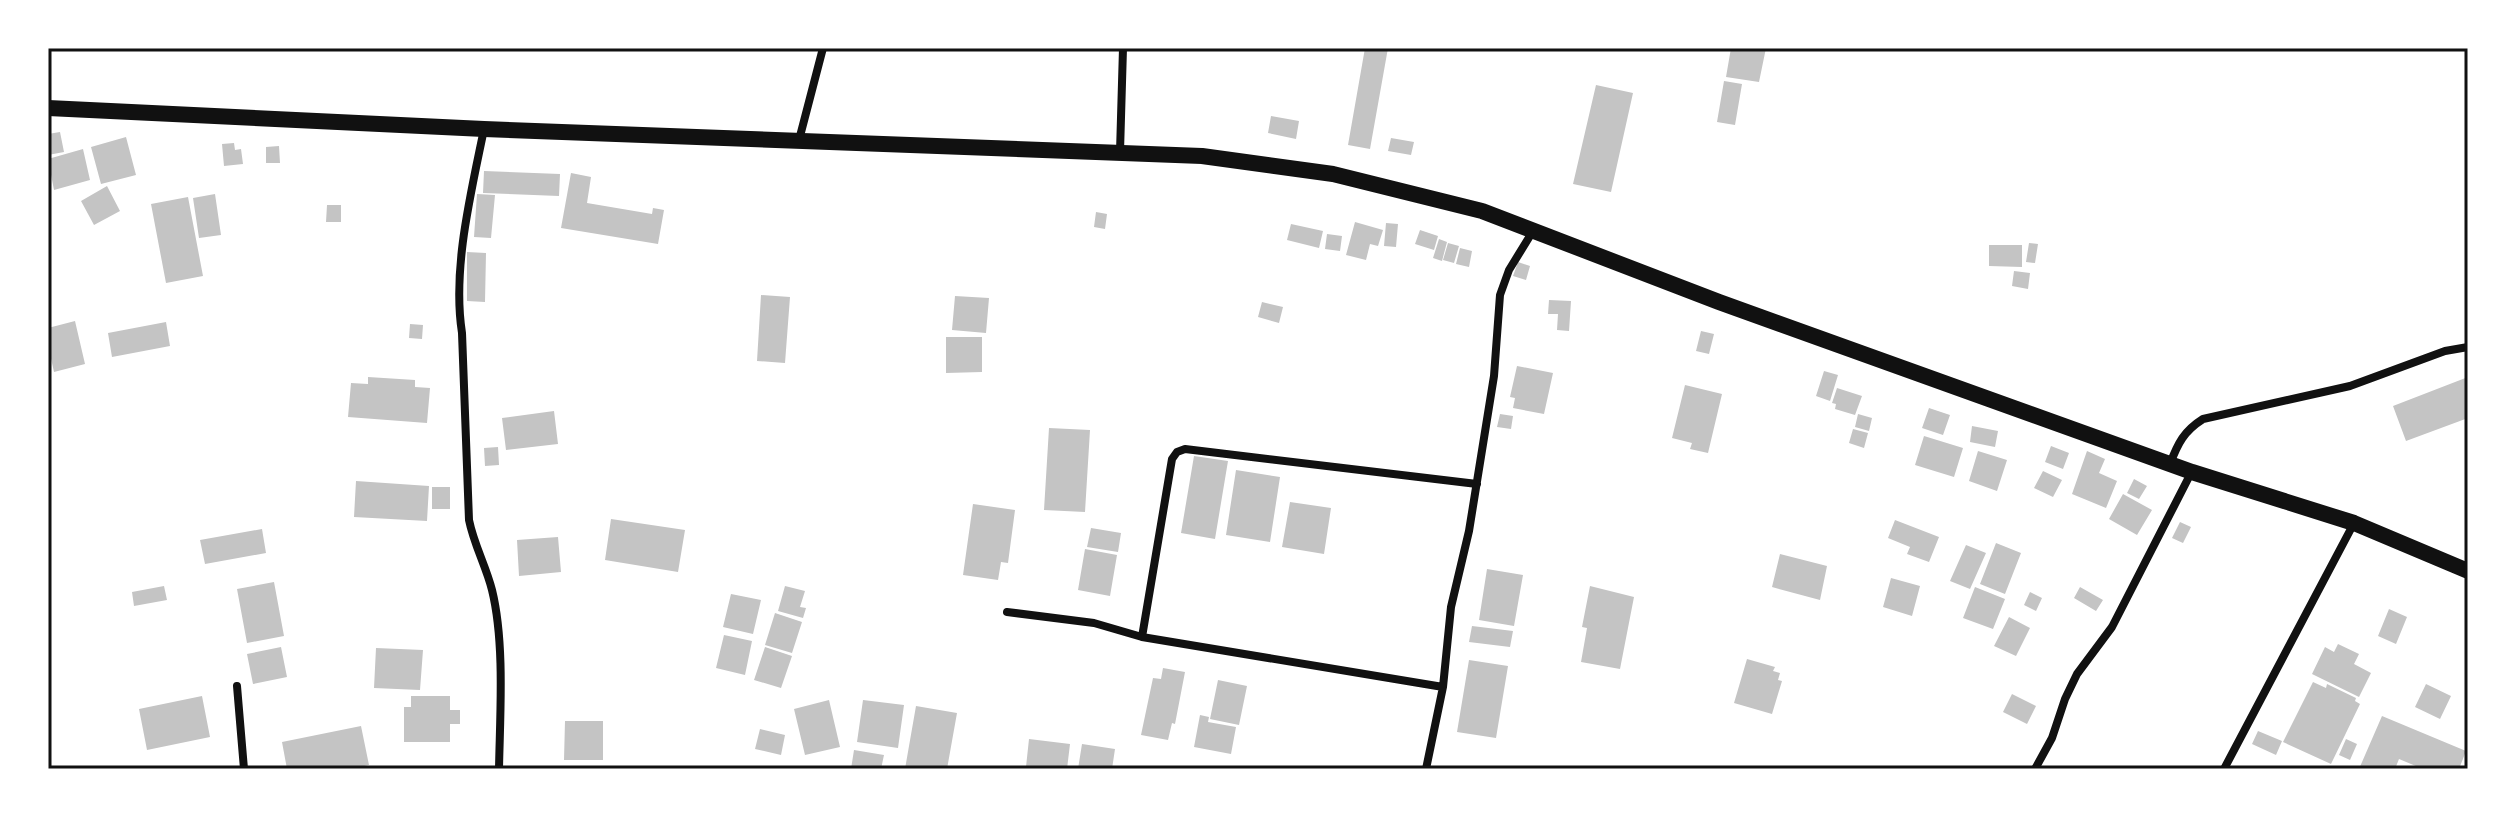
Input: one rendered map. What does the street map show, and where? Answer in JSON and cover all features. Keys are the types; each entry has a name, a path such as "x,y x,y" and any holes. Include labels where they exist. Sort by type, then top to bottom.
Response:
{"main road":[{"path":"48,108 484,129 1202,156 1333,174 1482,211 1719,302 2192,472 2354,523 2468,571"}],"street":[{"path":"799,140 823,48"},
{"path":"1120,152 1123,48"},
{"path":"484,129 469,205 458,309 462,333 469,520 473,540 492,589 497,623 499,769"},
{"path":"1426,769 1443,687 1451,607 1469,531 1494,376 1500,295 1509,270 1534,231"},
{"path":"2170,464 2179,440 2188,428 2203,419 2350,386 2445,351 2468,347"},
{"path":"1142,637 1172,459 1177,452 1185,449 1477,484"},
{"path":"2035,769 2052,738 2077,674 2112,627 2192,472"},
{"path":"2224,769 2354,523"},
{"path":"1007,612 1094,623 1142,637 1443,687"},
{"path":"237,686 244,769"}],"building":[{"path":"1365,48 1388,48 1370,149 1348,145"},
{"path":"1731,48 1766,48 1759,82 1726,77"},
{"path":"1724,81 1742,84 1735,125 1717,122"},
{"path":"1596,85 1633,93 1611,192 1573,184"},
{"path":"1271,116 1299,121 1296,139 1268,133"},
{"path":"60,132 64,152 48,155 48,134"},
{"path":"126,137 136,175 101,184 91,147"},
{"path":"1391,138 1414,142 1411,155 1388,151"},
{"path":"234,143 235,150 241,149 243,164 224,166 222,144"},
{"path":"279,146 280,163 266,163 266,147"},
{"path":"83,149 90,180 54,190 48,159"},
{"path":"484,171 560,174 559,196 483,193"},
{"path":"571,173 591,177 587,203 652,214 653,208 664,210 658,244 561,228"},
{"path":"107,186 120,211 94,225 81,201"},
{"path":"215,194 221,235 199,238 193,198"},
{"path":"477,194 495,195 491,238 474,237"},
{"path":"188,197 203,276 166,283 151,204"},
{"path":"327,205 341,205 341,222 326,222"},
{"path":"1096,212 1107,214 1105,229 1094,227"},
{"path":"1355,222 1383,230 1378,246 1370,244 1366,260 1346,255"},
{"path":"1386,223 1398,224 1396,247 1384,246"},
{"path":"1291,224 1323,231 1319,248 1287,240"},
{"path":"1420,230 1438,236 1434,250 1415,244"},
{"path":"1327,234 1342,236 1340,251 1325,249"},
{"path":"1439,239 1447,242 1442,261 1433,258"},
{"path":"1448,243 1459,246 1454,263 1443,260"},
{"path":"2029,243 2038,244 2035,263 2026,262"},
{"path":"1989,245 2022,245 2022,267 1989,266"},
{"path":"1460,248 1472,251 1469,267 1456,264"},
{"path":"467,252 486,253 485,302 467,301"},
{"path":"1518,262 1530,266 1526,280 1513,276"},
{"path":"2014,271 2030,273 2028,289 2012,286"},
{"path":"761,295 790,297 785,363 757,361"},
{"path":"955,296 989,298 986,333 952,330"},
{"path":"1549,300 1571,301 1569,331 1557,330 1558,314 1548,314"},
{"path":"1262,302 1283,307 1279,323 1258,317"},
{"path":"75,321 85,364 54,372 48,328"},
{"path":"166,322 170,346 112,357 108,333"},
{"path":"410,324 423,325 422,339 409,338"},
{"path":"1701,331 1714,334 1709,354 1696,351"},
{"path":"946,337 982,337 982,372 946,373"},
{"path":"1517,366 1553,373 1544,414 1513,408 1515,398 1510,397"},
{"path":"1824,371 1838,375 1830,401 1816,396"},
{"path":"368,377 415,380 415,387 430,388 427,423 348,417 351,383 368,384"},
{"path":"2468,377 2468,418 2406,441 2393,406"},
{"path":"1685,385 1722,394 1708,453 1690,449 1692,443 1672,438"},
{"path":"1837,388 1862,396 1855,415 1835,409 1836,404 1832,403"},
{"path":"1929,408 1950,415 1943,435 1922,428"},
{"path":"554,411 558,444 506,450 502,418"},
{"path":"1500,414 1513,416 1511,429 1497,427"},
{"path":"1858,414 1872,418 1869,431 1855,427"},
{"path":"1972,426 1998,431 1995,447 1970,442"},
{"path":"1049,428 1090,430 1085,512 1044,510"},
{"path":"1853,429 1868,433 1864,448 1849,443"},
{"path":"1924,436 1963,448 1954,477 1915,465"},
{"path":"2051,446 2069,453 2063,469 2045,462"},
{"path":"498,447 499,465 485,466 484,448"},
{"path":"1978,451 2007,460 1997,491 1969,481"},
{"path":"2087,451 2105,459 2099,473 2117,481 2106,508 2072,494"},
{"path":"1194,456 1228,461 1215,539 1181,533"},
{"path":"1236,470 1280,477 1270,542 1226,535"},
{"path":"2043,471 2062,480 2053,497 2034,488"},
{"path":"2134,479 2147,486 2139,499 2127,493"},
{"path":"356,481 429,486 427,521 354,517"},
{"path":"432,487 450,487 450,509 432,509"},
{"path":"2123,494 2152,510 2137,535 2109,519"},
{"path":"1290,502 1331,508 1324,554 1282,547"},
{"path":"973,504 1015,510 1008,563 1001,562 998,580 963,575"},
{"path":"611,519 685,530 678,572 605,560"},
{"path":"1895,520 1939,537 1929,562 1907,554 1910,547 1888,538"},
{"path":"2180,522 2191,527 2183,543 2172,538"},
{"path":"1091,528 1121,533 1118,552 1087,547"},
{"path":"262,529 266,553 205,564 200,540"},
{"path":"558,537 561,572 519,576 517,540"},
{"path":"1996,543 2021,553 2005,594 1980,584"},
{"path":"1966,545 1986,553 1970,589 1950,581"},
{"path":"1085,549 1117,555 1110,596 1078,590"},
{"path":"1780,554 1827,566 1820,600 1772,587"},
{"path":"1487,569 1523,575 1514,626 1479,620"},
{"path":"1891,578 1920,586 1912,616 1883,607"},
{"path":"274,582 284,636 247,643 237,589"},
{"path":"164,586 167,600 134,606 132,592"},
{"path":"785,586 805,591 800,607 806,608 803,618 778,611"},
{"path":"1590,586 1634,597 1620,669 1581,662 1587,628 1582,627"},
{"path":"1975,587 2005,599 1993,629 1963,618"},
{"path":"2080,587 2103,600 2096,611 2074,598"},
{"path":"2030,592 2042,598 2036,611 2024,605"},
{"path":"731,594 761,600 753,634 723,627"},
{"path":"2389,609 2407,617 2396,644 2378,636"},
{"path":"775,613 802,622 792,653 765,645"},
{"path":"2009,617 2030,628 2016,656 1994,646"},
{"path":"1472,626 1513,631 1510,647 1469,642"},
{"path":"724,635 752,641 745,675 716,668"},
{"path":"2338,644 2359,654 2354,664 2371,673 2359,697 2312,674 2325,647 2334,652"},
{"path":"281,647 287,677 253,684 247,654"},
{"path":"765,647 792,656 781,688 754,680"},
{"path":"376,648 423,650 420,690 374,688"},
{"path":"1747,659 1775,667 1773,671 1780,673 1778,680 1782,681 1772,714 1734,703"},
{"path":"1469,660 1508,666 1496,738 1457,732"},
{"path":"1163,668 1185,672 1175,724 1172,723 1168,740 1141,735 1153,678 1161,679"},
{"path":"1218,680 1247,686 1239,725 1210,719"},
{"path":"2313,682 2326,688 2327,684 2356,698 2355,701 2360,704 2331,764 2283,742"},
{"path":"2426,684 2451,696 2440,719 2415,707"},
{"path":"2012,694 2036,706 2027,724 2003,712"},
{"path":"202,696 210,737 147,750 139,709"},
{"path":"411,696 450,696 450,710 460,710 460,724 450,724 450,742 404,742 404,707 411,707"},
{"path":"829,700 840,747 805,755 794,709"},
{"path":"863,700 904,705 898,748 857,742"},
{"path":"916,706 957,713 947,769 905,769"},
{"path":"1200,715 1209,717 1208,722 1236,727 1231,754 1194,747"},
{"path":"2382,716 2466,751 2459,769 2423,769 2399,759 2395,769 2359,769"},
{"path":"565,721 603,721 603,760 564,760"},
{"path":"361,726 369,765 351,769 287,769 282,742"},
{"path":"760,729 785,735 781,755 755,749"},
{"path":"2258,731 2282,741 2276,755 2252,744"},
{"path":"1029,739 1070,744 1067,769 1026,767"},
{"path":"2346,739 2357,744 2350,760 2339,755"},
{"path":"1082,744 1115,749 1112,769 1078,769"},
{"path":"854,750 884,755 881,769 851,769"}]}
